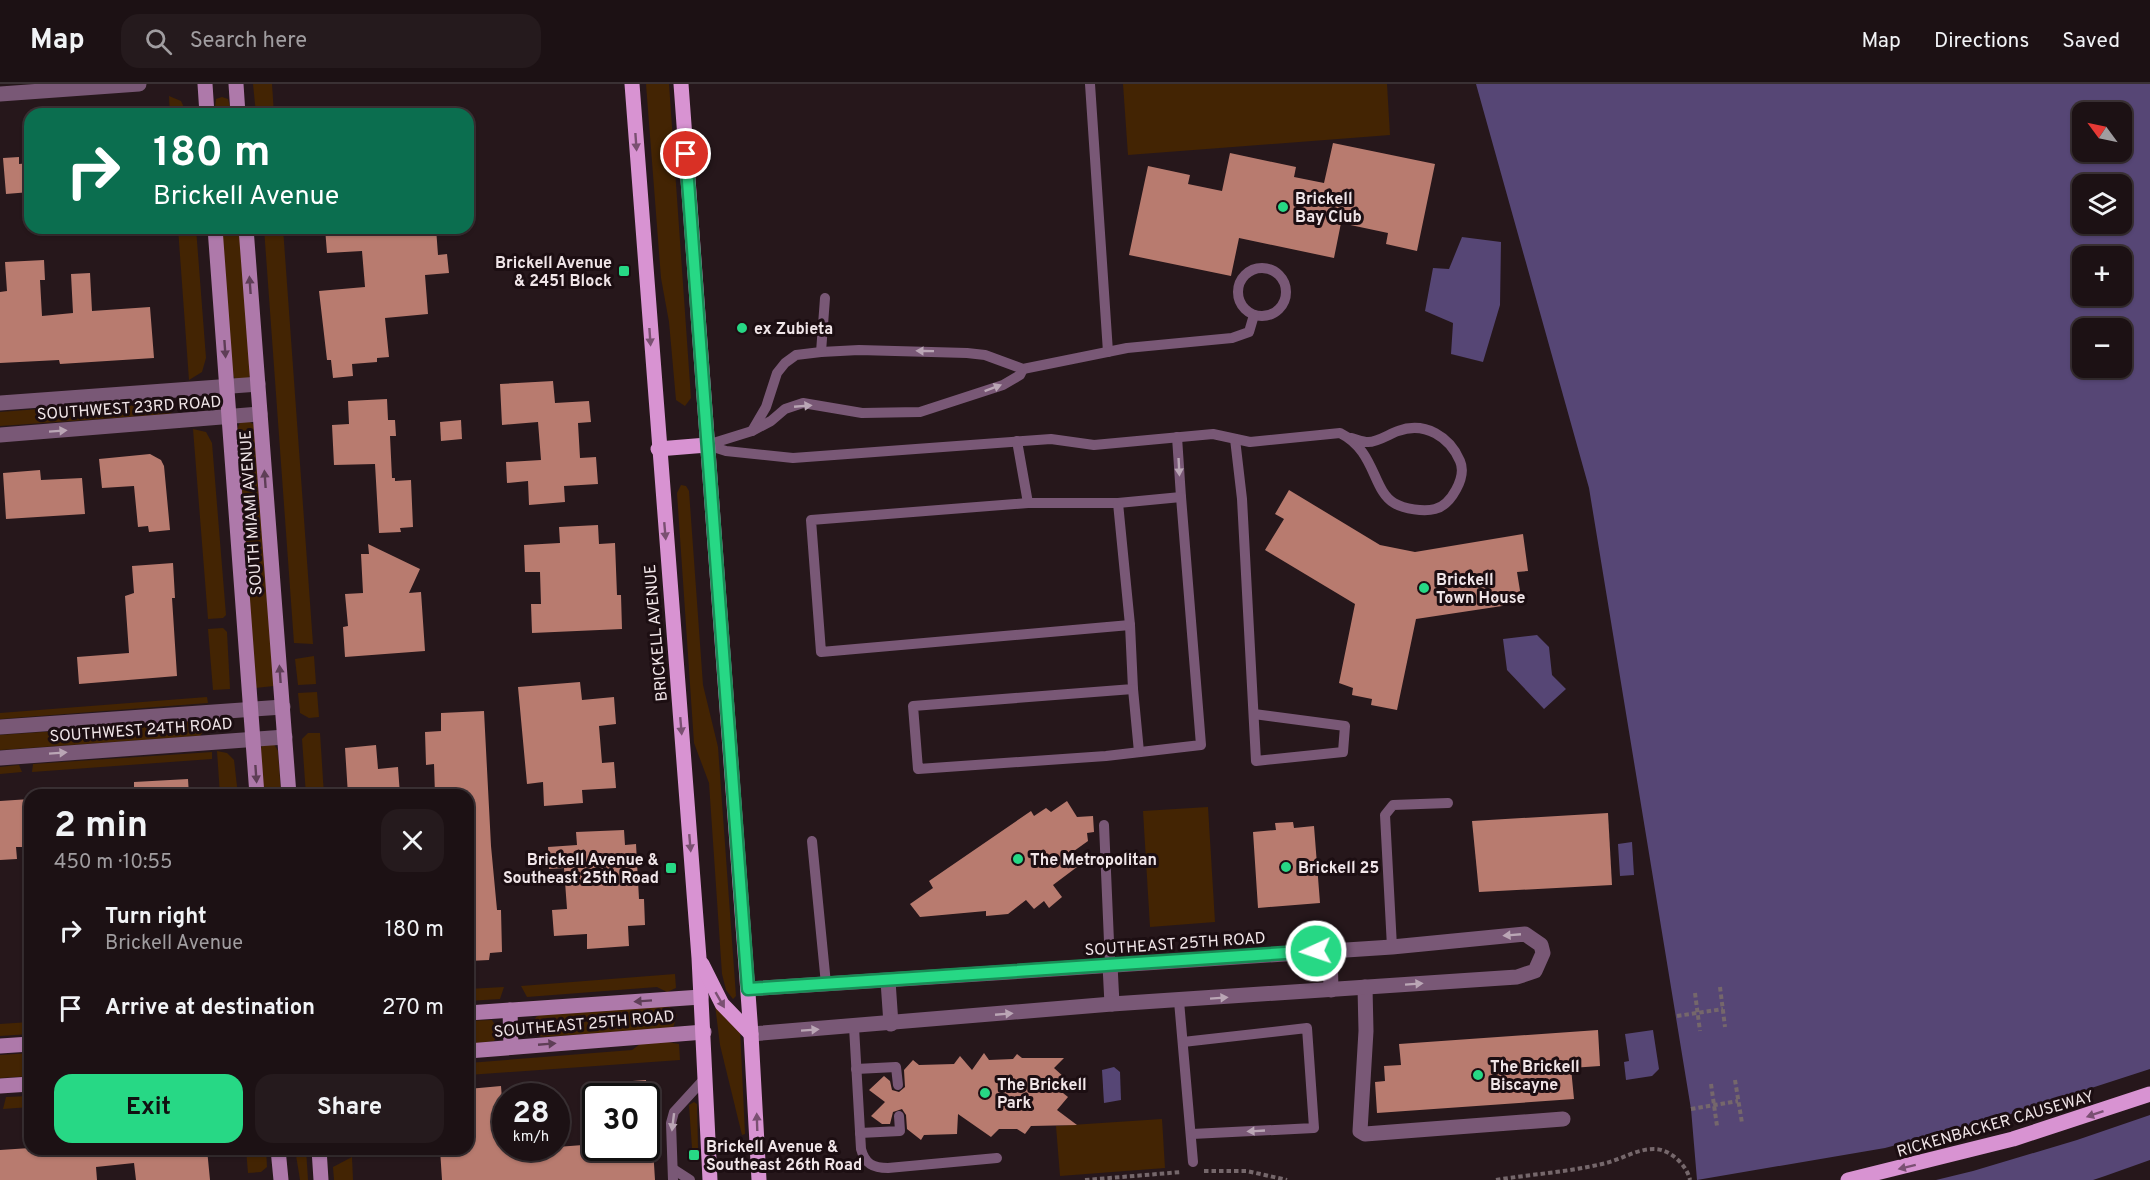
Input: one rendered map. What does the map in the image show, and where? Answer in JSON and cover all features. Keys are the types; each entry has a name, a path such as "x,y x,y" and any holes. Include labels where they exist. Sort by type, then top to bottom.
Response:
{"main road":[{"path":"205,84 207,108"},
{"path":"236,84 238,108"},
{"name":"BRICKELL AVENUE","path":"632,84 658,449 699,958 710,1180"},
{"path":"681,84 748,989 759,1180"},
{"name":"SOUTH MIAMI AVENUE","path":"215,234 257,789"},
{"name":"SOUTH MIAMI AVENUE","path":"246,234 289,789"},
{"path":"658,449 707,445"},
{"path":"699,958 722,1004 751,1034"},
{"name":"SOUTHEAST 25TH ROAD","path":"474,1013 701,998"},
{"path":"510,1010 511,1047"},
{"name":"SOUTHEAST 25TH ROAD","path":"474,1050 704,1032"},
{"path":"0,1046 24,1044"},
{"path":"0,1086 24,1084"},
{"name":"RICKENBACKER CAUSEWAY","path":"1848,1180 2013,1139 2150,1094"},
{"path":"279,1155 281,1180"},
{"path":"319,1155 321,1180"}],"street":[{"path":"0,94 140,84"},
{"name":"SOUTHWEST 23RD ROAD","path":"0,403 258,384"},
{"name":"SOUTHWEST 23RD ROAD","path":"0,435 260,414"},
{"name":"SOUTHWEST 24TH ROAD","path":"0,727 283,707"},
{"name":"SOUTHWEST 24TH ROAD","path":"0,758 285,736"},
{"name":"SOUTHEAST 25TH ROAD","path":"748,989 1330,951 1525,934 1541,945 1542,953 1535,971 1517,977 1112,1004 751,1034"},
{"path":"1330,951 1331,990"},
{"path":"1110,965 1112,1004"},
{"path":"888,981 891,1024"},
{"path":"1365,987 1366,1032 1360,1131 1365,1134 1563,1119"}],"lane":[{"path":"1090,84 1108,352"},
{"path":"1265,268 1279,274 1283,280 1286,296 1278,311 1262,316 1254,315 1242,305 1238,290 1240,283 1250,271 1265,268"},
{"path":"821,352 825,298"},
{"path":"752,431 766,407 777,373 796,355 859,350 967,353 1003,360 1023,369 1108,352 1232,338 1249,332 1254,315"},
{"path":"707,445 752,431 771,421 784,410 802,403 862,413 920,412 962,400 1003,384 1020,375 1023,369"},
{"path":"707,445 726,451 793,458 1050,439 1094,445 1213,434 1250,442 1340,433 1369,442 1401,429 1423,427 1439,434 1453,446 1462,464 1461,479 1452,496 1436,509 1415,509 1394,503 1383,491 1364,452 1351,438"},
{"path":"1133,689 913,706 918,769 1201,745 1177,437"},
{"path":"1235,439 1242,499 1256,761 1343,752 1345,726 1254,714"},
{"path":"1017,441 1028,503"},
{"path":"1130,625 821,652 811,520 1028,503 1118,503 1181,497"},
{"path":"1118,503 1139,752"},
{"path":"1392,946 1385,814 1393,805 1448,803"},
{"path":"1104,825 1110,965"},
{"path":"812,841 826,984"},
{"path":"1179,1001 1193,1162"},
{"path":"854,1027 861,1149 866,1161 881,1168 997,1158"},
{"path":"1183,1042 1307,1028 1314,1128 1192,1134"},
{"path":"856,1069 896,1066 898,1085"},
{"path":"690,1180 673,1174 671,1124 674,1112 706,1077"},
{"path":"860,1133 900,1131 899,1116"}],"path":[{"path":"1720,987 1725,1027"},
{"path":"1695,993 1700,1031"},
{"path":"1677,1016 1723,1009"},
{"path":"1735,1080 1742,1123"},
{"path":"1711,1084 1717,1126"},
{"path":"1691,1109 1738,1101"},
{"path":"1496,1180 1607,1163 1641,1150 1656,1149 1670,1153 1681,1164 1690,1180"}],"shaded area":[{"path":"253,84 272,84 274,108 255,108"},
{"path":"646,84 669,84 691,398 685,406 676,400 669,322 661,278"},
{"path":"1123,84 1387,84 1390,135 1128,155"},
{"path":"1476,84 2150,84 2150,1180 1697,1180 1691,1109 1589,488"},
{"path":"169,96 181,101 184,108 170,108"},
{"path":"222,97 228,99 230,108 215,108 216,99"},
{"path":"178,234 196,234 206,358 202,372 189,380"},
{"path":"222,234 240,234 251,374 246,382 235,379 232,373"},
{"path":"264,234 283,234 313,644 294,643"},
{"path":"1462,237 1501,242 1500,305 1483,362 1451,354 1453,323 1425,311 1433,268 1449,269"},
{"path":"169,399 176,403 176,408 170,414 0,426 0,412"},
{"path":"247,420 253,424 255,429 274,686 255,688 237,430 240,422"},
{"path":"193,429 206,432 212,443 226,615 223,618 208,619"},
{"path":"681,485 686,486 689,491 703,685 718,747 736,996 733,999 726,990 722,974 709,783 694,743 677,493"},
{"path":"223,628 227,632 230,689 213,690 208,629"},
{"path":"1537,635 1549,647 1552,675 1566,689 1544,709 1507,670 1503,639"},
{"path":"314,656 316,684 298,685 295,659"},
{"path":"317,692 319,717 309,718 300,713 298,693"},
{"path":"207,697 208,703 0,719 0,713"},
{"path":"199,721 207,726 200,736 0,750 0,735"},
{"path":"308,733 320,733 324,789 306,789 302,739"},
{"path":"274,744 278,751 281,789 263,789 260,749 263,745"},
{"path":"217,751 227,753 234,760 237,789 220,789"},
{"path":"212,752 212,759 32,772 33,764"},
{"path":"19,765 22,772 0,774 0,767"},
{"path":"1208,807 1215,922 1150,927 1143,811"},
{"path":"1632,842 1634,875 1620,876 1618,844"},
{"path":"675,974 676,988 667,992 657,987 527,997 521,986"},
{"path":"504,987 500,999 474,1001 474,989"},
{"path":"715,1005 740,1029 745,1134 742,1135 720,1045"},
{"path":"670,1007 677,1015 673,1028 544,1037 538,1036 532,1027 536,1017 542,1014"},
{"path":"492,1020 499,1032 494,1041 474,1043 474,1021"},
{"path":"24,1022 24,1034 0,1036 0,1024"},
{"path":"1653,1030 1659,1069 1652,1076 1626,1080 1624,1062 1629,1061 1625,1034"},
{"path":"668,1042 679,1044 680,1060 474,1075 474,1063 632,1050 640,1044"},
{"path":"24,1053 24,1076 0,1078 0,1055"},
{"path":"1114,1067 1120,1072 1121,1100 1104,1103 1102,1070"},
{"path":"24,1096 24,1107 3,1109 6,1097"},
{"path":"694,1102 697,1104 698,1148 692,1148 689,1105"},
{"path":"1162,1119 1165,1168 1060,1176 1056,1126"},
{"path":"246,1155 266,1155 267,1167 261,1172 248,1173"},
{"path":"296,1155 306,1155 308,1180 300,1180"},
{"path":"352,1157 353,1180 334,1180 333,1167"}],"pier":[{"path":"2150,1069 2150,1115 2077,1140 1973,1171 1936,1180 1697,1180 1885,1148 2008,1115"},
{"path":"2150,1160 2150,1180 2093,1180 2105,1176"}],"building":[{"name":"Brickell Bay Club","path":"1333,143 1435,164 1417,251 1386,244 1388,233 1341,223 1334,258 1239,238 1231,276 1129,255 1148,166 1190,175 1188,184 1222,191 1230,153 1296,167 1294,177 1324,183"},
{"path":"19,157 19,164 24,164 24,192 6,194 3,158"},
{"path":"325,234 436,234 438,255 447,254 449,273 425,275 428,314 385,318 389,357 377,358 377,362 352,364 353,376 333,378 331,360 327,360 319,291 365,287 362,251 327,253"},
{"path":"44,260 45,280 40,280 42,316 73,313 71,274 90,273 92,311 150,307 154,358 60,364 59,360 0,363 0,292 7,291 5,262"},
{"path":"553,381 555,403 589,401 591,422 578,423 580,458 596,457 598,484 564,486 565,502 529,505 528,481 507,483 506,462 541,460 538,422 502,425 500,384"},
{"path":"387,399 388,420 395,420 396,436 390,436 392,478 395,478 395,481 411,480 413,527 400,528 401,532 379,533 375,464 334,465 332,425 349,424 348,401"},
{"path":"461,420 462,439 441,441 440,422"},
{"path":"150,454 161,460 164,466 170,530 149,532 148,526 138,527 134,486 102,488 99,459"},
{"path":"40,470 41,480 82,478 85,514 6,519 3,473"},
{"name":"Brickell Town House","path":"1289,490 1380,545 1415,552 1523,534 1528,571 1517,572 1522,603 1416,619 1397,710 1371,705 1372,699 1352,695 1353,688 1339,683 1355,604 1265,550 1284,519 1275,514"},
{"path":"598,525 599,544 615,543 617,595 621,595 622,629 532,633 531,604 541,604 540,572 525,572 524,545 560,543 559,527"},
{"path":"368,544 420,569 409,593 421,592 425,651 345,657 343,627 348,626 345,594 363,593 361,554 369,554"},
{"path":"173,563 175,598 172,598 177,676 79,684 77,657 129,653 125,596 134,593 132,566"},
{"path":"580,682 582,700 614,697 616,724 599,726 602,763 614,762 616,788 582,790 583,803 544,806 543,782 527,784 518,687"},
{"path":"484,711 491,846 497,910 501,910 502,952 490,953 489,960 474,961 474,789 435,789 434,764 426,765 425,732 441,731 441,713"},
{"path":"376,745 378,769 398,767 400,789 348,789 345,748"},
{"path":"188,779 189,789 134,789 134,782"},
{"path":"24,799 24,847 16,847 17,859 0,860 0,801"},
{"name":"The Metropolitan","path":"1067,801 1077,817 1093,816 1094,832 1087,833 1088,841 1074,851 1079,857 1073,862 1077,867 1053,885 1062,897 1049,908 1044,901 1034,909 1026,900 1008,914 986,916 986,911 920,917 910,904 933,888 929,881 1031,811 1034,816 1046,808 1051,812"},
{"path":"1608,813 1612,885 1479,892 1472,821"},
{"name":"Brickell 25","path":"1293,822 1294,828 1314,826 1320,903 1258,908 1253,832 1276,830 1275,823"},
{"path":"624,830 625,845 636,844 639,899 644,899 645,925 628,926 629,946 587,949 587,934 554,936 552,910 567,909 564,868 549,869 548,847 577,845 576,832"},
{"name":"The Brickell Biscayne","path":"1598,1030 1600,1066 1571,1068 1574,1099 1377,1113 1375,1082 1385,1081 1384,1066 1401,1065 1399,1044"},
{"name":"The Brickell Park","path":"984,1053 989,1060 1013,1059 1017,1054 1022,1058 1064,1058 1054,1068 1065,1078 1058,1089 1068,1097 1057,1110 1077,1125 1031,1126 1025,1134 1017,1129 999,1129 991,1137 958,1114 957,1134 924,1135 921,1140 907,1129 906,1115 902,1109 893,1112 890,1124 882,1124 871,1116 885,1102 869,1090 884,1076 890,1081 892,1090 899,1092 905,1087 904,1070 913,1060 919,1065 954,1064 960,1056 972,1070"},
{"path":"646,1080 646,1083 606,1083"},
{"path":"492,1087 492,1161 570,1161 570,1146 582,1145 582,1161 654,1161 655,1180 442,1180 440,1155 474,1155 474,1088"},
{"path":"24,1148 24,1155 208,1155 210,1180 136,1180 134,1163 96,1167 97,1180 0,1180 0,1150"}],"place":[{"name":"Brickell Bay Club","path":"1283,207"},
{"name":"Brickell Avenue & 2451 Block","path":"624,271"},
{"name":"ex Zubieta","path":"742,328"},
{"name":"Brickell Town House","path":"1424,588"},
{"name":"The Metropolitan","path":"1018,859"},
{"name":"Brickell 25","path":"1286,867"},
{"name":"Brickell Avenue & Southeast 25th Road","path":"671,868"},
{"name":"The Brickell Biscayne","path":"1478,1075"},
{"name":"The Brickell Park","path":"985,1093"},
{"name":"Brickell Avenue & Southeast 26th Road","path":"694,1155"}],"route":[{"path":"686,154 748,989 1316,951"}]}
